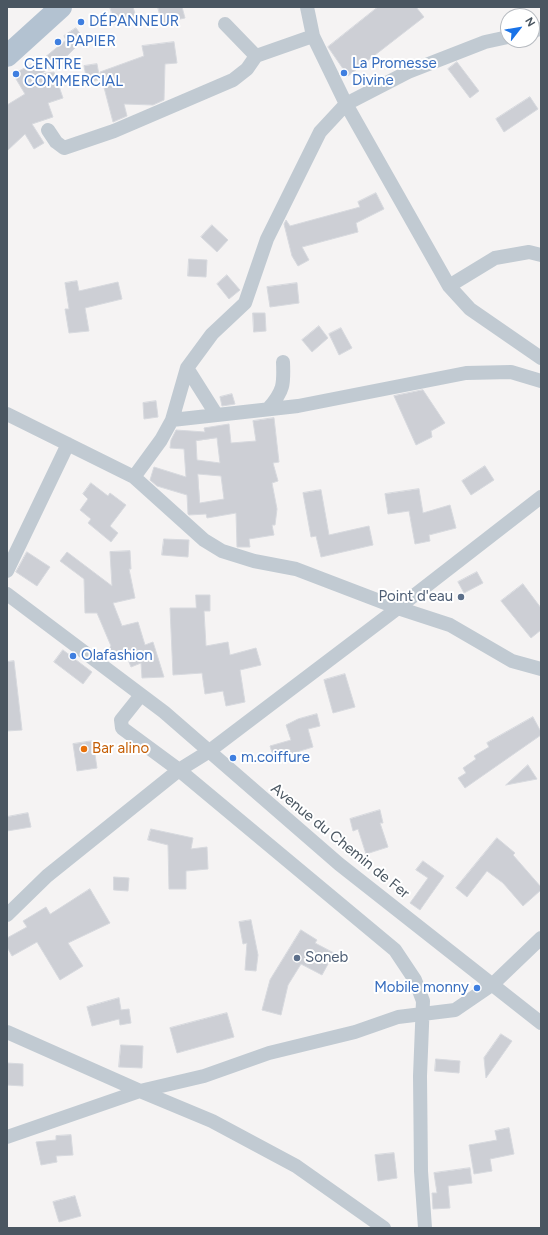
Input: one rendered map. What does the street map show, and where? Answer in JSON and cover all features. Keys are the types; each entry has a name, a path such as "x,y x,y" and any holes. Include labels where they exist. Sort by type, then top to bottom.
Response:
{"main road":[{"path":"7,56 61,7"}],"street":[{"path":"307,7 313,36 346,104 449,286 470,309 541,358"},
{"path":"225,24 256,56"},
{"path":"48,130 56,142 64,148 114,130 233,80 247,69 256,56 313,36"},
{"path":"134,477 161,440 172,420 187,368 212,334 245,303 267,239 320,132 346,104 408,72 486,42 500,39"},
{"path":"449,286 495,258 529,252 541,255"},
{"path":"268,409 280,395 284,382 283,362"},
{"path":"187,368 216,414"},
{"path":"172,420 298,406 466,372 511,372 541,381"},
{"path":"7,414 134,477 204,540 222,551 254,561 296,569 398,608 450,625 512,661 541,669"},
{"path":"7,571 68,444"},
{"path":"7,915 47,876 179,770 208,752 541,497"},
{"name":"Avenue du Chemin de Fer","path":"7,594 164,712 208,752 339,864 541,1023"},
{"path":"141,695 121,720 122,728 179,770 395,950 415,980 423,1001 420,1076 421,1163 425,1228"},
{"path":"7,1137 140,1091 204,1076 269,1053 355,1032 398,1017 455,1010 493,984 541,938"},
{"path":"7,1032 212,1121 296,1166 384,1228"}],"building":[{"path":"110,7 133,7 136,17 115,24"},
{"path":"158,7 182,7 185,18 162,23"},
{"path":"378,7 416,7 424,17 348,76 328,47"},
{"path":"76,28 84,39 68,55 41,74 54,72 63,98 48,103 53,117 32,124 44,143 34,149 25,134 7,151 7,105 25,94 13,74 44,58 66,40 64,36"},
{"path":"174,42 177,63 165,64 164,100 153,105 124,104 127,116 113,122 100,72 144,56 142,46"},
{"path":"457,62 479,91 470,98 448,69"},
{"path":"97,64 100,80 87,82 84,66"},
{"path":"530,97 538,109 504,132 496,119"},
{"path":"376,193 384,209 356,223 358,232 302,247 309,260 298,266 292,256 284,224 286,220 290,226 360,207 358,202"},
{"path":"212,225 228,240 217,252 201,237"},
{"path":"189,259 207,260 206,277 188,276"},
{"path":"227,275 240,290 229,299 217,284"},
{"path":"77,281 79,291 118,282 122,299 85,308 89,331 69,333 65,309 69,309 65,283"},
{"path":"297,283 299,303 270,307 267,287"},
{"path":"253,313 265,313 266,331 254,332"},
{"path":"319,326 328,338 312,352 302,340"},
{"path":"341,328 352,348 339,355 329,334"},
{"path":"423,390 445,423 431,431 432,437 416,445 394,396"},
{"path":"232,394 235,404 222,406 220,397"},
{"path":"156,401 158,417 144,419 143,403"},
{"path":"274,418 279,462 273,463 278,481 272,483 277,509 275,525 272,525 274,535 249,539 250,547 237,547 236,513 207,518 206,514 189,515 187,495 157,486 150,480 154,467 186,477 184,449 170,448 171,440 176,430 205,432 204,428 229,424 231,443 256,441 253,421","holes":["217,438 220,463 197,460 196,441","198,474 221,476 224,499 200,503"]},
{"path":"485,466 494,480 471,495 462,481"},
{"path":"91,483 108,496 110,493 126,505 110,526 118,533 111,542 88,523 91,519 80,510 88,499 83,494"},
{"path":"419,489 423,513 450,505 456,528 429,535 430,541 415,544 409,511 388,514 385,494"},
{"path":"321,490 329,535 369,526 373,545 321,557 316,536 311,537 303,493"},
{"path":"164,539 189,540 188,557 162,555"},
{"path":"130,551 131,569 129,569 135,598 113,603 122,626 138,622 145,645 153,642 164,677 142,678 141,663 131,667 124,650 112,662 104,654 111,646 97,613 85,613 84,579 60,561 67,552 112,586 110,552"},
{"path":"27,552 50,567 37,586 16,572"},
{"path":"477,572 483,583 464,593 458,582"},
{"path":"523,584 541,608 541,630 531,638 501,601"},
{"path":"196,595 210,595 210,611 204,611 206,646 228,642 230,655 256,648 261,665 240,670 245,702 226,706 223,691 205,694 202,673 173,675 170,608 196,608"},
{"path":"63,650 92,672 83,684 54,662"},
{"path":"14,661 22,730 7,731 7,662"},
{"path":"345,674 355,707 333,713 324,680"},
{"path":"317,714 320,726 308,729 313,747 274,759 270,746 291,740 286,725 298,719"},
{"path":"533,717 541,732 541,735 465,788 458,778 466,773 463,768 476,759 474,756 489,747 487,743"},
{"path":"93,741 97,768 77,771 73,744"},
{"path":"528,765 537,779 506,785"},
{"path":"380,810 383,823 380,823 388,847 366,854 358,829 353,831 350,819"},
{"path":"28,813 31,827 7,831 7,817"},
{"path":"151,829 193,838 191,849 207,847 208,869 186,871 186,889 169,889 168,845 148,840"},
{"path":"497,838 515,853 513,855 541,887 541,890 523,906 503,883 487,871 467,897 456,888"},
{"path":"423,861 444,876 420,910 410,903 428,878 416,870"},
{"path":"114,877 129,878 128,891 114,890"},
{"path":"90,889 110,923 68,943 83,966 60,980 37,942 12,956 7,947 7,938 27,927 23,921 46,907 50,914"},
{"path":"251,920 258,955 256,971 245,970 247,943 243,944 239,922"},
{"path":"301,930 317,940 315,943 334,953 322,975 301,964 288,985 281,1015 262,1010 270,980"},
{"path":"119,998 121,1010 129,1009 131,1023 120,1025 119,1019 92,1026 87,1007"},
{"path":"227,1013 234,1037 177,1053 170,1028"},
{"path":"501,1034 512,1041 486,1078 484,1058"},
{"path":"121,1045 143,1046 142,1068 119,1067"},
{"path":"436,1059 460,1061 459,1073 435,1071"},
{"path":"7,1063 23,1064 23,1086 7,1085"},
{"path":"509,1128 514,1154 490,1159 492,1171 474,1174 469,1145 497,1140 495,1131"},
{"path":"71,1135 73,1155 56,1156 57,1162 41,1165 36,1142 56,1140 56,1136"},
{"path":"394,1153 397,1178 378,1181 375,1155"},
{"path":"470,1168 472,1183 448,1186 450,1208 433,1209 432,1193 437,1193 434,1173"},
{"path":"75,1196 81,1216 59,1222 53,1202"}],"place":[{"name":"DÉPANNEUR","path":"81,22"},
{"name":"PAPIER","path":"58,42"},
{"name":"La Promesse Divine","path":"344,73"},
{"name":"CENTRE COMMERCIAL","path":"16,74"},
{"name":"Point d'eau","path":"461,597"},
{"name":"Olafashion","path":"73,656"},
{"name":"Bar alino","path":"84,749"},
{"name":"m.coiffure","path":"233,758"},
{"name":"Soneb","path":"297,958"},
{"name":"Mobile monny","path":"477,988"}]}
